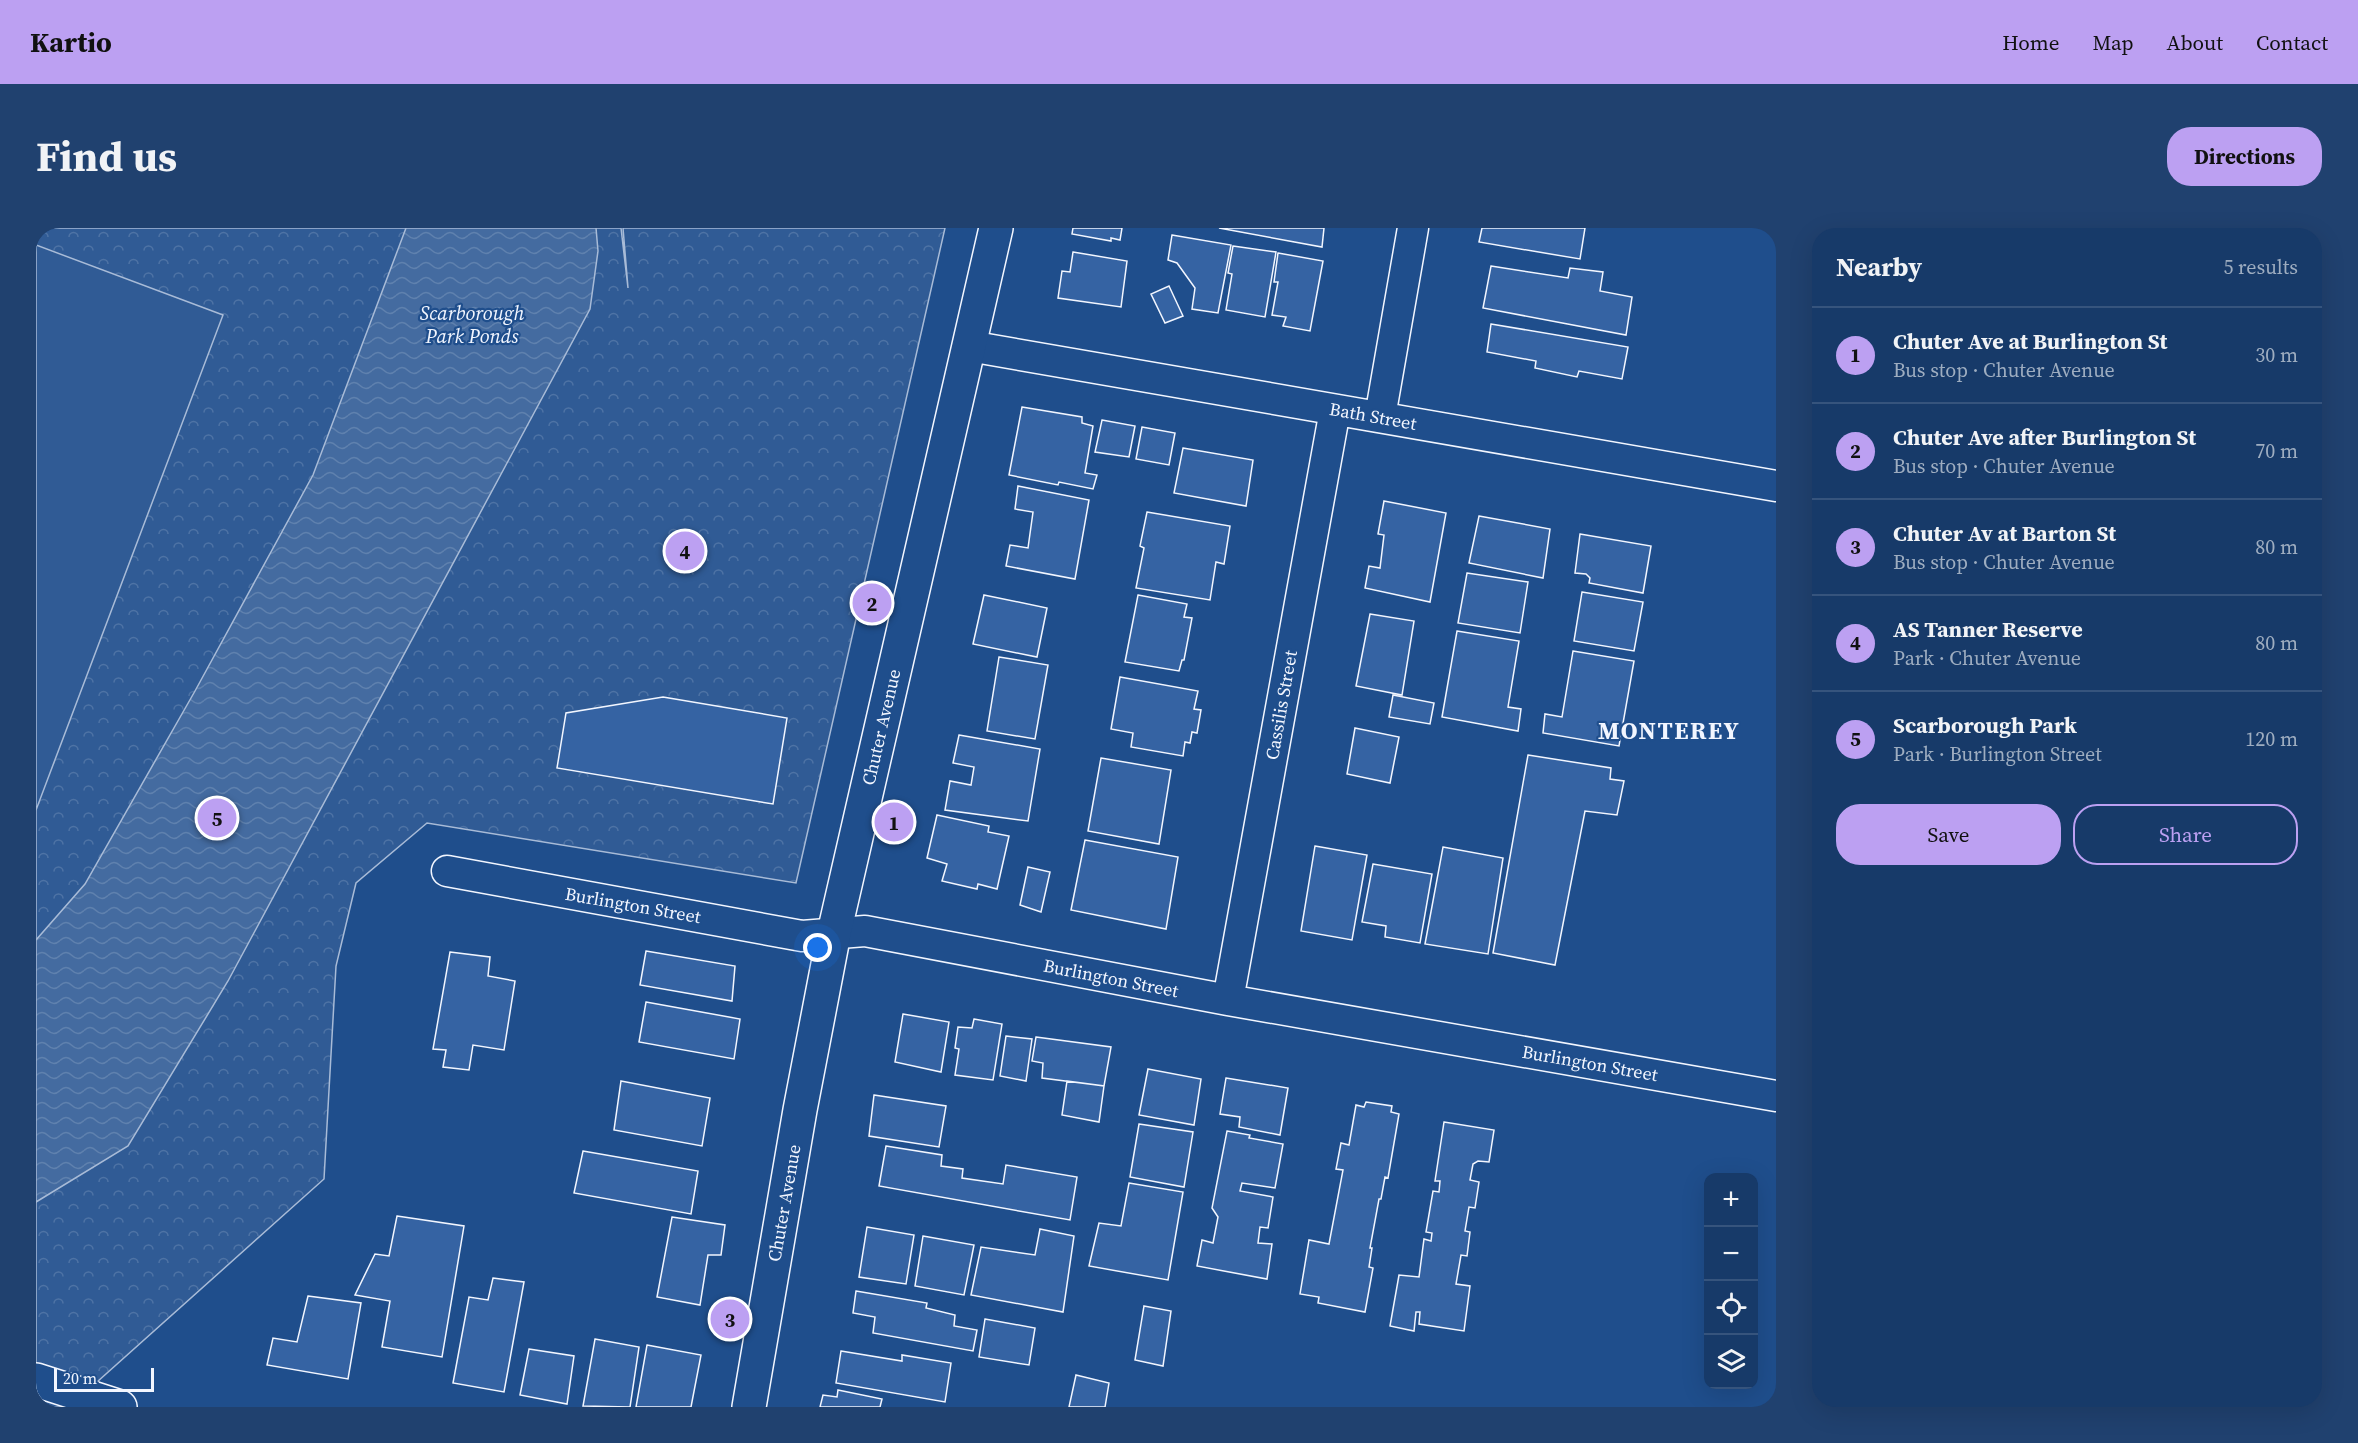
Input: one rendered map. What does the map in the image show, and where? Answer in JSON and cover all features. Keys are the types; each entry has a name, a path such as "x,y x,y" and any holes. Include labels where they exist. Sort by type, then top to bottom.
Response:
{"main road":[{"name":"Chuter Avenue","path":"749,1407 800,1110 834,933 996,228"},
{"path":"36,1380 120,1407"}],"street":[{"path":"1380,417 1413,228"},
{"name":"Bath Street","path":"969,346 1776,486"},
{"name":"Cassilis Street","path":"1228,1000 1335,410"},
{"name":"Burlington Street","path":"447,871 802,936 865,931 1228,1000 1776,1096"}],"green space":[{"path":"36,228 621,228 628,288 623,228 945,228 796,883 427,823 356,883 336,966 324,1179 69,1407 36,1407"}],"shaded area":[{"path":"36,245 223,315 36,810"}],"water":[{"name":"Scarborough Park Ponds","path":"406,228 596,228 598,251 590,309 228,981 128,1146 36,1202 36,940 85,884 195,691 313,475"}],"building":[{"path":"1073,228 1122,228 1120,240 1111,238 1111,241 1072,234"},
{"path":"1219,228 1324,228 1322,247"},
{"path":"1482,228 1585,228 1580,259 1479,242"},
{"path":"1172,235 1231,245 1218,313 1192,309 1195,288 1177,263 1168,260"},
{"path":"1233,246 1276,252 1265,317 1226,310 1232,274 1228,273"},
{"path":"1073,252 1127,261 1121,307 1058,298 1062,271 1070,272"},
{"path":"1278,253 1323,261 1310,331 1283,326 1286,317 1272,315 1278,282 1274,282"},
{"path":"1491,266 1568,278 1570,268 1603,272 1600,291 1632,297 1626,335 1483,308"},
{"path":"1169,286 1183,316 1165,323 1151,294"},
{"path":"1491,324 1628,347 1622,379 1579,371 1577,377 1535,368 1536,361 1487,352"},
{"path":"1022,407 1082,417 1082,423 1093,426 1085,473 1097,475 1093,489 1059,482 1058,485 1009,475"},
{"path":"1102,420 1135,426 1129,457 1095,452"},
{"path":"1142,427 1175,433 1169,465 1136,459"},
{"path":"1183,448 1253,460 1246,506 1174,493"},
{"path":"1018,486 1089,500 1075,579 1006,566 1010,545 1028,548 1033,512 1015,509"},
{"path":"1384,501 1446,513 1430,602 1365,588 1369,566 1380,568 1384,535 1378,534"},
{"path":"1147,512 1230,526 1224,564 1216,562 1210,600 1136,588 1144,548 1140,546"},
{"path":"1479,516 1550,529 1543,578 1469,563"},
{"path":"1580,534 1651,546 1643,593 1589,583 1590,578 1586,574 1575,573"},
{"path":"1467,573 1528,582 1520,633 1458,623"},
{"path":"1582,592 1643,602 1634,651 1574,641"},
{"path":"984,595 1047,608 1037,657 973,644"},
{"path":"1138,595 1187,604 1184,617 1192,618 1184,660 1182,660 1179,671 1125,662"},
{"path":"1370,614 1414,621 1402,695 1356,686"},
{"path":"1457,631 1519,641 1508,707 1521,709 1518,731 1442,717"},
{"path":"1573,651 1634,661 1619,746 1543,733 1545,714 1562,717"},
{"path":"999,657 1048,665 1035,739 987,731"},
{"path":"1120,677 1198,691 1194,709 1201,710 1197,733 1192,732 1190,743 1185,742 1183,756 1131,747 1133,733 1111,729"},
{"path":"1393,695 1434,703 1430,724 1389,717"},
{"path":"663,697 787,718 773,804 557,768 566,713"},
{"path":"1355,728 1399,737 1390,783 1347,774"},
{"path":"959,735 1040,749 1028,821 945,810 950,781 971,785 974,767 953,763"},
{"path":"1528,755 1611,768 1610,779 1624,781 1617,815 1585,811 1555,965 1493,953"},
{"path":"1101,758 1171,770 1159,844 1088,831"},
{"path":"937,815 989,826 988,832 1009,836 997,889 978,884 977,889 942,881 947,864 927,858"},
{"path":"1085,840 1178,857 1166,929 1071,910"},
{"path":"1315,846 1367,855 1352,940 1301,931"},
{"path":"1443,847 1503,858 1488,954 1425,944"},
{"path":"1373,864 1432,874 1420,943 1385,937 1386,926 1362,922"},
{"path":"1028,867 1050,872 1041,912 1020,905"},
{"path":"646,951 735,966 732,1001 640,985"},
{"path":"450,952 490,957 488,976 515,981 504,1050 473,1045 469,1070 443,1067 446,1050 433,1049"},
{"path":"646,1002 740,1019 734,1059 639,1042"},
{"path":"903,1014 949,1022 941,1072 895,1062"},
{"path":"974,1019 1002,1024 993,1080 955,1075 959,1049 955,1048 958,1027 972,1028"},
{"path":"1006,1036 1032,1039 1026,1081 1000,1076"},
{"path":"1036,1037 1111,1047 1104,1086 1042,1078 1043,1063 1032,1061"},
{"path":"1148,1069 1201,1079 1194,1125 1139,1115"},
{"path":"1226,1078 1288,1088 1280,1135 1239,1127 1240,1117 1220,1114"},
{"path":"621,1081 710,1098 702,1146 614,1130"},
{"path":"1067,1081 1104,1086 1099,1122 1062,1115"},
{"path":"874,1095 946,1106 939,1147 869,1136"},
{"path":"1366,1102 1392,1106 1391,1112 1399,1114 1388,1178 1385,1177 1381,1199 1379,1199 1370,1248 1372,1248 1369,1267 1373,1268 1365,1312 1318,1303 1319,1297 1300,1294 1309,1240 1329,1244 1343,1170 1336,1169 1341,1143 1349,1145 1356,1105 1364,1107"},
{"path":"1444,1122 1494,1130 1489,1162 1478,1161 1473,1164 1470,1180 1479,1182 1475,1208 1469,1207 1465,1231 1470,1232 1467,1256 1461,1255 1456,1284 1470,1286 1464,1331 1419,1324 1420,1312 1416,1312 1414,1331 1390,1326 1399,1275 1419,1277 1424,1239 1431,1241 1432,1233 1426,1232 1433,1191 1439,1192 1440,1181 1435,1181"},
{"path":"1139,1124 1193,1132 1184,1187 1130,1177"},
{"path":"1227,1131 1250,1135 1249,1138 1283,1144 1275,1188 1242,1183 1240,1191 1273,1197 1268,1228 1260,1227 1258,1243 1272,1244 1267,1279 1197,1266 1202,1240 1213,1243 1218,1217 1212,1208"},
{"path":"886,1146 942,1155 941,1166 963,1169 962,1178 1003,1184 1006,1165 1077,1177 1070,1220 879,1186"},
{"path":"583,1151 698,1171 691,1214 574,1193"},
{"path":"1129,1183 1183,1192 1168,1280 1089,1266 1099,1223 1121,1226"},
{"path":"397,1216 464,1226 442,1357 382,1347 390,1301 355,1295 375,1254 389,1256"},
{"path":"672,1217 725,1225 721,1255 708,1255 700,1305 657,1297"},
{"path":"867,1227 914,1235 906,1284 859,1277"},
{"path":"1040,1229 1074,1236 1063,1312 971,1295 981,1247 1035,1255"},
{"path":"923,1236 974,1245 964,1295 915,1286"},
{"path":"493,1278 524,1282 504,1392 453,1383 469,1297 488,1300"},
{"path":"856,1291 927,1303 926,1308 955,1315 954,1326 977,1330 973,1351 873,1333 875,1317 853,1313"},
{"path":"308,1296 361,1303 348,1379 267,1365 273,1338 297,1342"},
{"path":"1144,1306 1171,1311 1163,1366 1135,1360"},
{"path":"985,1319 1035,1328 1029,1365 979,1357"},
{"path":"595,1339 639,1347 630,1407 583,1406"},
{"path":"647,1345 701,1355 691,1407 636,1407"},
{"path":"529,1349 574,1356 567,1404 520,1395"},
{"path":"841,1351 902,1361 902,1355 951,1363 945,1402 836,1383"},
{"path":"1076,1375 1109,1383 1105,1407 1069,1407"},
{"path":"838,1390 882,1399 880,1407 820,1407 823,1395 837,1397"}],"place":[{"name":"AS Tanner Reserve","path":"685,551"},
{"name":"Chuter Ave after Burlington St","path":"872,603"},
{"name":"Scarborough Park","path":"217,818"},
{"name":"Chuter Ave at Burlington St","path":"894,822"},
{"name":"Chuter Av at Barton St","path":"730,1319"}],"district":[{"name":"MONTEREY","path":"1669,730"}]}
